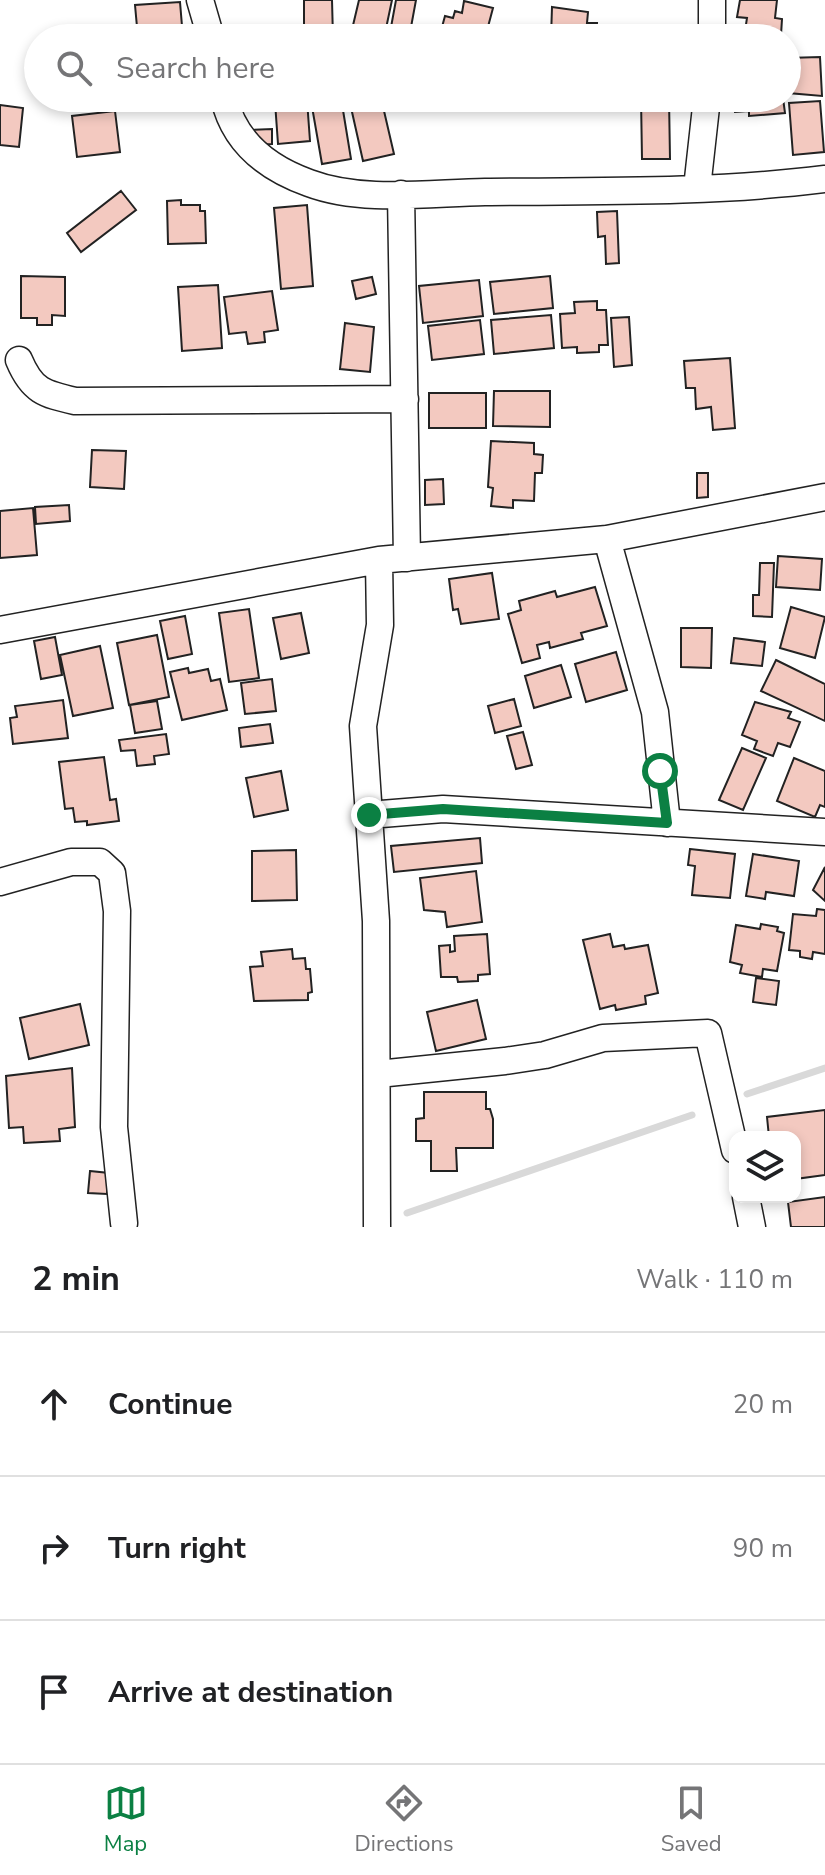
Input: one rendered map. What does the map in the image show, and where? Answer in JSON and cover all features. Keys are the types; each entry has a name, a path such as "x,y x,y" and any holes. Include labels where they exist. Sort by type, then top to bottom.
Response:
{"street":[{"path":"200,0 207,24"},
{"path":"712,0 712,24"},
{"path":"227,112 246,146 288,173 321,186 401,194 697,188 825,179"},
{"path":"697,188 705,112"},
{"path":"401,194 407,558"},
{"path":"19,360 27,380 45,394 75,401 405,399"},
{"path":"0,630 379,560 607,539 825,497"},
{"path":"607,539 655,712 667,823"},
{"path":"377,1227 376,921 363,726 380,625 379,560"},
{"path":"369,815 443,809 825,832"},
{"path":"0,882 71,862 100,862 112,873 117,911 114,1127 124,1223"},
{"path":"378,1074 545,1055 603,1038 708,1033 731,1131"},
{"path":"747,1203 752,1227"}],"building":[{"path":"304,0 332,0 333,24 304,24"},
{"path":"359,0 392,0 387,24 353,24"},
{"path":"396,0 416,0 412,24 392,24"},
{"path":"740,0 777,0 775,18 782,19 782,24 746,24 747,18 737,17"},
{"path":"464,1 493,8 489,24 443,24 445,16 453,18 455,11 462,13"},
{"path":"180,2 182,24 137,24 135,5"},
{"path":"552,7 588,12 587,23 597,23 597,24 551,24"},
{"path":"820,57 822,96 801,94 801,58"},
{"path":"820,101 824,152 793,155 790,112 801,112 801,102"},
{"path":"0,105 23,108 19,147 0,145"},
{"path":"115,112 120,152 77,157 72,116"},
{"path":"276,112 308,112 310,141 278,144"},
{"path":"313,112 343,112 351,159 322,164"},
{"path":"352,112 384,112 394,154 363,161"},
{"path":"641,112 669,112 670,159 642,159"},
{"path":"749,112 785,113 749,116"},
{"path":"272,129 272,144 250,145 249,130"},
{"path":"121,191 136,210 81,252 67,233"},
{"path":"181,200 181,205 200,205 200,211 205,211 206,243 168,244 167,201"},
{"path":"307,205 313,286 281,289 274,208"},
{"path":"617,211 619,263 606,264 605,236 598,237 597,212"},
{"path":"21,276 65,277 65,316 52,315 52,325 37,325 37,318 21,318"},
{"path":"550,276 553,308 494,314 490,282"},
{"path":"372,277 376,294 356,299 352,281"},
{"path":"479,280 483,316 423,323 419,286"},
{"path":"218,285 222,348 182,351 178,287"},
{"path":"272,291 278,330 264,332 265,342 248,344 246,332 229,334 224,297"},
{"path":"597,301 597,310 606,310 608,345 599,345 599,352 577,353 577,347 562,348 560,314 575,313 574,302"},
{"path":"551,315 554,348 494,354 491,320"},
{"path":"629,317 632,365 614,367 611,318"},
{"path":"480,320 484,354 432,360 428,326"},
{"path":"345,323 374,327 370,372 340,369"},
{"path":"730,358 735,428 713,430 711,407 696,409 695,388 686,388 684,361"},
{"path":"494,391 550,391 550,427 493,426"},
{"path":"429,393 486,393 486,428 429,428"},
{"path":"491,441 534,443 534,454 543,455 542,473 535,473 534,501 513,500 513,508 491,506 493,488 488,487"},
{"path":"92,450 126,451 124,489 90,487"},
{"path":"697,473 708,473 708,497 697,498"},
{"path":"443,479 444,504 425,505 425,480"},
{"path":"69,505 70,521 36,524 35,507"},
{"path":"33,508 37,555 0,558 0,511"},
{"path":"778,556 822,559 820,590 776,587"},
{"path":"760,563 774,563 772,617 753,616 753,595 759,595"},
{"path":"492,573 499,619 461,624 458,609 453,610 449,579"},
{"path":"595,587 607,626 581,633 583,639 550,648 549,642 537,645 540,658 522,663 508,614 521,610 519,601 555,591 557,597"},
{"path":"791,607 825,617 815,658 780,648"},
{"path":"249,609 259,678 229,682 219,613"},
{"path":"301,613 309,653 281,659 273,618"},
{"path":"185,616 192,654 168,659 160,621"},
{"path":"681,628 712,628 711,668 681,667"},
{"path":"157,635 169,697 129,705 117,643"},
{"path":"55,637 62,675 41,679 34,641"},
{"path":"734,638 765,642 762,666 731,663"},
{"path":"100,646 113,708 73,716 60,655"},
{"path":"616,652 627,690 586,702 575,664"},
{"path":"776,660 825,684 825,721 761,691"},
{"path":"561,665 571,697 534,708 525,676"},
{"path":"188,668 189,673 208,669 211,681 220,679 227,710 182,720 170,672"},
{"path":"272,679 276,711 245,714 241,683"},
{"path":"514,699 521,726 495,733 488,706"},
{"path":"63,700 68,738 13,744 10,718 17,717 15,706"},
{"path":"157,701 162,729 135,733 130,705"},
{"path":"755,702 791,712 788,718 800,722 790,747 778,743 773,756 754,749 757,741 742,735"},
{"path":"270,724 273,743 241,747 239,728"},
{"path":"523,732 532,765 516,769 507,736"},
{"path":"166,734 169,754 154,756 155,764 137,766 135,750 121,751 119,740"},
{"path":"742,748 766,758 743,810 719,800"},
{"path":"104,757 110,800 116,799 119,821 87,825 87,821 75,822 73,808 65,809 59,762"},
{"path":"794,758 825,771 825,807 820,805 815,817 777,801"},
{"path":"281,771 288,810 254,817 246,778"},
{"path":"480,838 482,863 394,872 391,846"},
{"path":"690,849 735,854 730,898 692,895 695,866 688,865"},
{"path":"296,850 297,900 252,901 252,851"},
{"path":"753,854 799,861 794,896 766,892 765,899 746,896"},
{"path":"825,867 825,901 813,890"},
{"path":"476,871 482,922 447,927 445,912 424,910 420,878"},
{"path":"817,909 825,910 825,954 813,952 812,959 800,957 800,951 789,950 793,914 816,916"},
{"path":"761,924 778,927 777,931 784,933 777,971 763,969 762,977 740,973 742,965 730,962 736,925 760,929"},
{"path":"487,934 490,974 478,975 478,981 458,982 457,977 441,977 439,946 450,945 450,952 455,951 454,936"},
{"path":"610,934 613,947 624,945 625,949 648,945 658,993 645,996 646,1004 616,1010 615,1005 600,1009 583,940"},
{"path":"292,949 293,959 305,958 306,969 310,969 312,992 308,993 308,1000 254,1001 250,967 263,966 261,952"},
{"path":"756,978 779,981 776,1005 753,1002"},
{"path":"477,1000 486,1039 436,1051 427,1012"},
{"path":"80,1004 89,1045 29,1059 20,1018"},
{"path":"72,1068 75,1127 59,1129 60,1141 24,1143 23,1127 9,1128 6,1076"},
{"path":"424,1092 486,1092 486,1109 490,1109 493,1119 493,1148 456,1148 457,1171 431,1171 431,1141 416,1141 416,1119 424,1118"},
{"path":"825,1110 825,1175 801,1178 801,1131 768,1131 767,1117"},
{"path":"90,1171 109,1173 107,1194 88,1193"},
{"path":"825,1197 825,1227 791,1227 788,1203 801,1203 801,1200"}],"waterway":[{"path":"747,1094 825,1068"},
{"path":"407,1213 692,1115"}],"route":[{"path":"369,815 443,809 667,823 660,771"}]}
